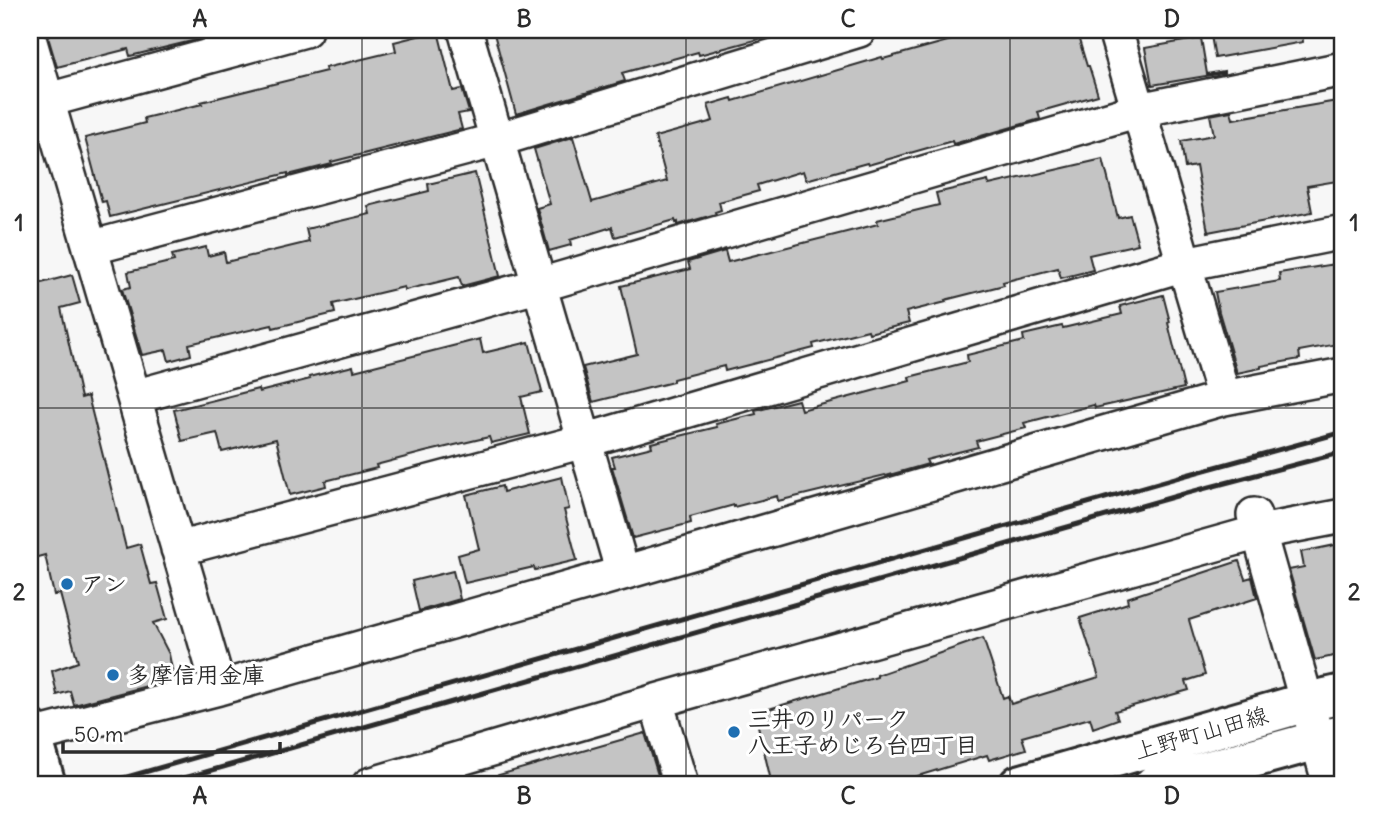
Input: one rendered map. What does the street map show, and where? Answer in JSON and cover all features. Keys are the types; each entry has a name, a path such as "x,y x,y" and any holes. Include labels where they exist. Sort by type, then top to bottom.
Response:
{"street":[{"path":"38,103 305,30"},
{"path":"466,30 623,573"},
{"path":"90,248 497,140 859,30"},
{"path":"1115,30 1224,398"},
{"path":"30,42 38,103 90,248 219,688"},
{"path":"134,397 540,285 1139,110 1343,69"},
{"path":"178,549 584,440 1185,264 1343,232"},
{"path":"38,764 219,688 1224,398 1343,375"},
{"path":"369,785 1256,523 1343,516"},
{"path":"1256,523 1307,702 1330,738 1330,785"},
{"name":"上野町山田線","path":"1019,785 1096,774 1307,702 1343,694"},
{"path":"656,701 681,785"},
{"name":"上野町山田線","path":"1154,785 1330,738"}],"building":[{"path":"44,30 199,30 200,39 130,56 128,49 57,67"},
{"path":"493,30 765,30 766,37 622,73 625,81 516,114"},
{"path":"973,30 1076,30 1098,95 1038,112 1040,119 953,144 952,141 806,180 803,171 757,185 759,191 719,202 721,210 715,212 716,214 678,225 675,220 615,237 612,227 570,240 571,245 549,251 537,208 550,204 534,149 573,137 592,202 667,181 655,137 713,121 708,105 732,98 733,101 882,57 883,59 962,37 961,33"},
{"path":"1210,30 1302,30 1303,42 1215,58"},
{"path":"438,31 453,91 462,89 469,112 458,114 462,129 288,175 110,217 106,201 102,202 85,138 145,123 144,118 202,104 201,102 396,51 394,42"},
{"path":"1201,38 1207,74 1224,73 1152,85 1145,48"},
{"path":"1343,100 1343,180 1307,186 1312,212 1208,232 1196,166 1185,168 1181,141 1214,135 1210,115 1231,111 1233,119"},
{"path":"1103,159 1118,218 1130,215 1138,244 1089,255 1093,270 1061,278 1058,268 1003,282 1004,285 906,312 909,323 813,344 814,348 725,371 724,366 593,402 583,367 637,354 621,286 690,269 688,262 725,251 728,262 878,224 877,220 939,205 936,193 988,181 989,185"},
{"path":"475,173 500,276 462,286 459,277 333,304 335,313 189,344 191,355 169,361 166,350 142,355 122,289 131,287 128,272 174,261 172,255 206,247 208,256 224,252 226,262 309,242 306,229 370,214 368,206 429,191 428,184"},
{"path":"1335,264 1343,315 1343,343 1299,351 1300,359 1237,373 1215,292 1280,281 1279,273"},
{"path":"72,275 80,303 61,308 81,398 88,396 126,548 140,544 151,584 157,583 167,619 153,623 169,654 174,679 74,705 70,691 57,695 52,671 78,662 60,594 54,595 45,555 30,559 30,286"},
{"path":"1163,295 1184,388 1095,408 1094,405 1024,423 1026,428 976,441 978,447 926,460 928,464 778,501 777,496 734,505 690,517 691,523 633,538 612,467 615,467 612,457 652,447 651,443 717,427 716,424 756,414 755,411 798,400 801,410 910,381 909,377 968,362 967,355 1024,341 1023,335 1122,314 1120,306"},
{"path":"480,339 483,353 529,342 542,392 521,397 530,434 491,443 489,437 425,452 325,481 326,486 290,495 276,439 222,452 217,433 182,441 174,410 258,389 259,392 353,366 354,371"},
{"path":"562,477 569,509 564,510 577,560 465,583 458,555 479,549 466,495 502,486 503,492"},
{"path":"1340,544 1343,561 1343,654 1315,660 1289,570 1304,567 1301,552"},
{"path":"1239,561 1245,579 1252,577 1257,598 1189,620 1205,675 1186,681 1189,690 1115,711 1118,719 1093,728 1090,718 1022,737 1026,749 989,760 987,755 888,785 772,785 755,713 877,677 983,638 1003,698 1008,696 1011,704 1099,677 1080,618 1128,603 1127,598"},
{"path":"453,571 460,599 419,611 412,581"},
{"path":"645,733 661,785 486,785 485,779"}],"railway":[{"path":"99,785 1343,432"},
{"path":"160,785 1187,493 1343,452"}],"place":[{"name":"アン","path":"67,584"},
{"name":"多摩信用金庫","path":"113,675"},
{"name":"三井のリパーク 八王子めじろ台四丁目","path":"734,732"}]}
